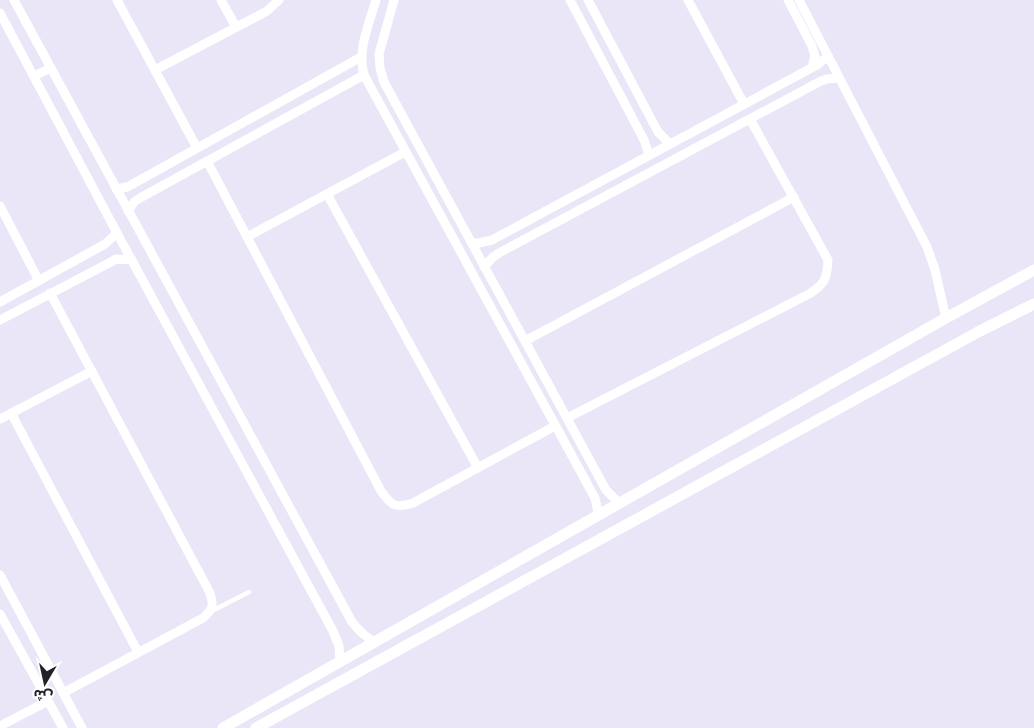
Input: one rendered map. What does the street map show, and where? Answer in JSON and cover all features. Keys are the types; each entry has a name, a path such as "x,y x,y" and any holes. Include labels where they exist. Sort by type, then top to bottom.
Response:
{"street":[{"path":"14,0 352,622 366,637 375,642"},
{"path":"117,0 197,148"},
{"path":"221,0 236,27"},
{"path":"155,70 267,11 279,0"},
{"path":"376,0 362,47 361,57 364,75 595,498 598,515"},
{"path":"394,0 379,54 384,82 606,490 619,503"},
{"path":"570,0 644,140 649,156"},
{"path":"588,0 658,132 670,144"},
{"path":"688,0 744,104"},
{"path":"788,0 812,46 815,56 811,68"},
{"path":"799,0 927,247 935,270 946,318"},
{"path":"0,13 333,632 339,646 340,662"},
{"path":"472,243 479,244 492,240 811,68 828,56"},
{"path":"116,189 131,185 361,57"},
{"path":"34,76 51,68"},
{"path":"128,210 140,198 364,75"},
{"path":"484,267 499,253 821,81 839,78"},
{"path":"567,418 809,294 820,286 827,274 828,260 750,119"},
{"path":"247,238 405,152"},
{"path":"207,161 387,500 395,506 413,503 555,426"},
{"path":"327,194 478,468"},
{"path":"525,340 794,197"},
{"path":"0,206 39,281"},
{"path":"0,302 105,244 117,233"},
{"path":"0,320 116,259 132,260"},
{"path":"223,728 1034,270"},
{"path":"50,293 210,593 213,602 210,612 203,618 63,693"},
{"path":"256,728 970,337 1034,304"},
{"path":"0,419 92,371"},
{"path":"11,414 138,652"},
{"path":"0,575 82,728"},
{"path":"1,619 63,728"},
{"path":"0,726 48,701"}],"lane":[{"path":"210,612 248,592"}]}
